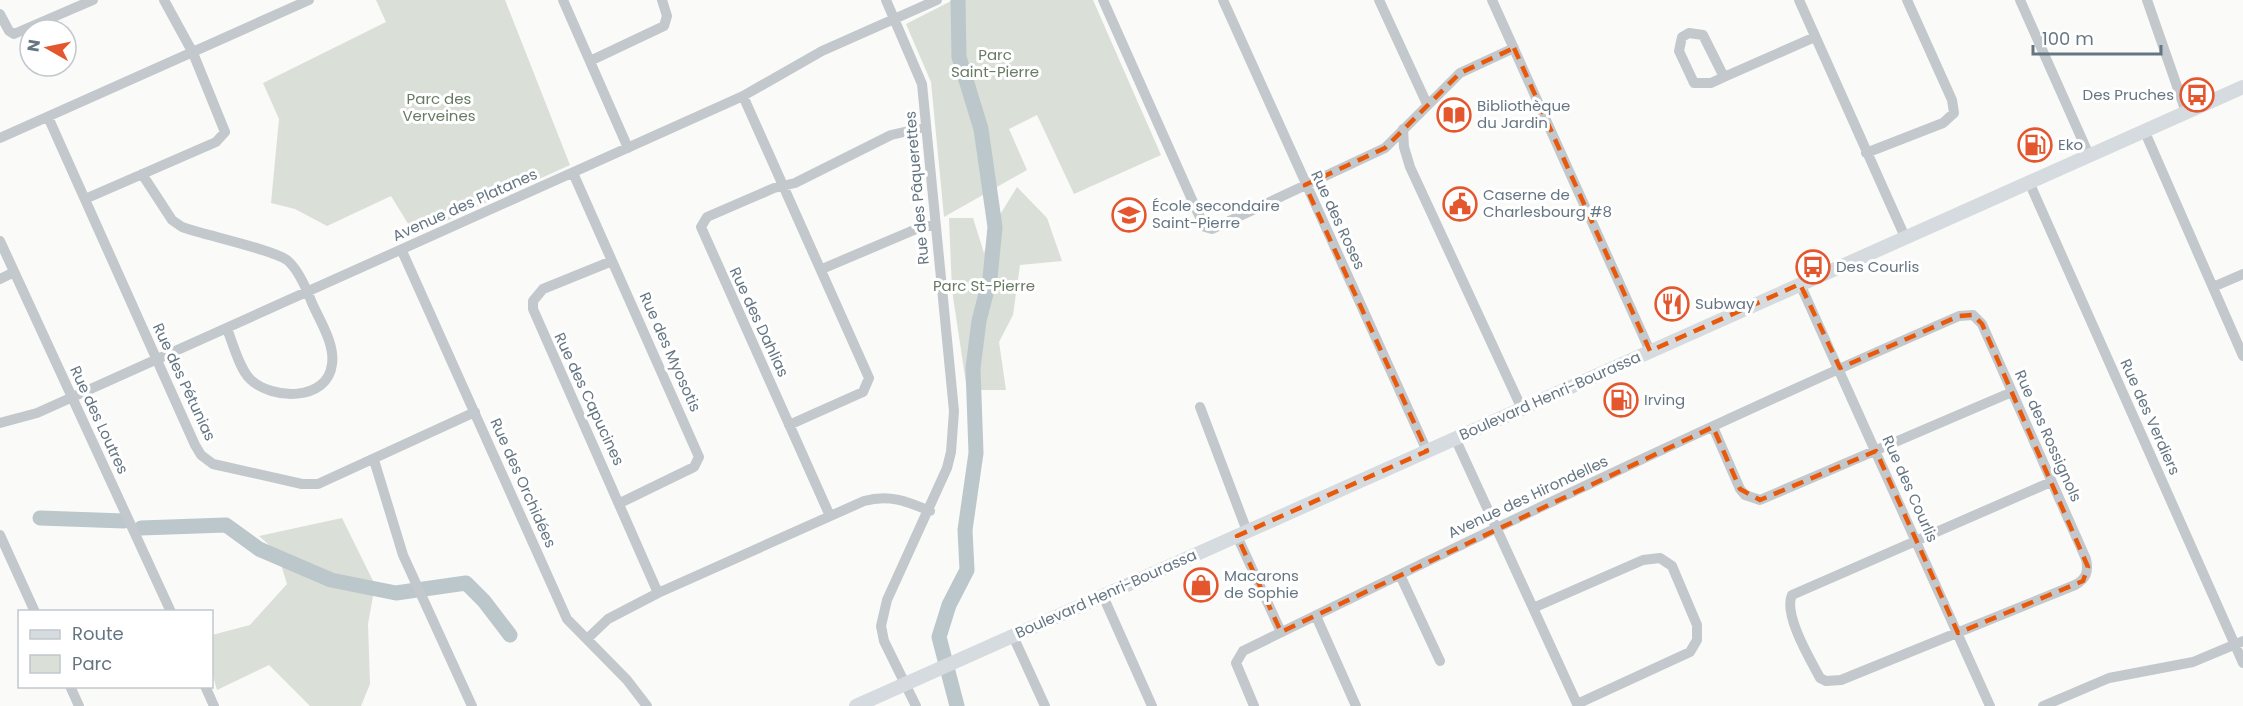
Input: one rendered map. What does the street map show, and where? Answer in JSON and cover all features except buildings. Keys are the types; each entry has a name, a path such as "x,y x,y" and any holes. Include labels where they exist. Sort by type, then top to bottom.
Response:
{"main road":[{"name":"Boulevard Henri-Bourassa","path":"856,706 2243,87"}],"street":[{"path":"0,14 9,31 14,34 93,0"},
{"path":"85,199 216,142 225,132 193,52 164,0"},
{"path":"0,138 309,0"},
{"path":"563,0 628,148"},
{"path":"590,61 664,26 667,16 662,0"},
{"name":"Rue des Pâquerettes","path":"886,0 922,84 954,411 954,434 947,468 930,511 887,600 881,626 884,641 915,706"},
{"name":"Avenue des Platanes","path":"0,423 37,413 402,251 743,96 822,51 895,21 937,0"},
{"path":"1103,0 1205,227 1219,227 1384,148 1460,73 1514,48"},
{"name":"Rue des Roses","path":"1223,0 1427,451"},
{"path":"1379,0 1427,104"},
{"path":"1492,0 1650,351"},
{"path":"1798,0 1905,237"},
{"path":"1866,153 1943,123 1954,113 1952,100 1907,0"},
{"path":"2020,0 2090,155"},
{"path":"2147,0 2186,112"},
{"path":"1724,77 1703,35 1689,33 1682,37 1679,51 1694,83 1711,83 1815,38"},
{"path":"743,96 869,378 863,392 789,425"},
{"name":"Rue des Pétunias","path":"48,117 195,445 201,455 213,464 309,485 326,482 475,412"},
{"path":"784,186 891,135 926,127"},
{"path":"1403,129 1404,147 1410,167 1522,409"},
{"path":"2144,130 2243,356"},
{"name":"Rue des Myosotis","path":"573,173 699,457 694,467 620,503"},
{"path":"142,174 172,220 182,227 285,259 291,264 308,293 332,356 330,372 313,389 286,395 276,394 248,377 227,329"},
{"name":"Rue des Verdiers","path":"2029,182 2239,642 2243,663"},
{"name":"Rue des Dahlias","path":"784,186 707,217 701,227 830,516"},
{"path":"822,269 921,227 935,225"},
{"name":"Rue des Loutres","path":"0,241 170,610"},
{"name":"Rue des Orchidées","path":"402,251 567,619 627,680 647,706"},
{"name":"Rue des Capucines","path":"612,261 543,289 533,301 533,309 658,593"},
{"path":"0,279 14,272"},
{"path":"2213,287 2243,274"},
{"name":"Rue des Courlis","path":"1800,284 1840,368 1990,706"},
{"name":"Rue des Rossignols","path":"1840,368 1959,316 1973,315 1982,324 2086,559 2087,574 2083,581 2075,585 1958,633"},
{"name":"Avenue des Hirondelles","path":"1254,706 1236,663 1243,651 1496,528 1840,368"},
{"path":"1713,427 1740,489 1745,495 1760,500 2012,392"},
{"path":"1200,407 1242,534 1281,632"},
{"path":"1455,438 1577,705 1690,652 1694,646 1697,626 1672,566 1660,558 1643,560 1533,608"},
{"path":"374,460 413,581 472,706"},
{"path":"1958,633 1841,680 1826,681 1817,671 1791,616 1789,601 1798,591 2050,482"},
{"path":"586,639 608,619 658,593 830,516 879,497 904,500 930,511"},
{"path":"0,535 34,610"},
{"path":"1400,575 1440,661"},
{"path":"1103,596 1152,706"},
{"path":"1316,616 1356,706"},
{"path":"1013,636 1045,706"},
{"path":"2043,706 2109,678 2193,662 2239,642"},
{"path":"70,688 79,706"},
{"path":"206,688 214,706"}],"highlighted area":[{"path":"1514,48 1650,351 1800,284 1840,368 1959,316 1973,315 1982,324 2088,567 2083,581 1958,633 1876,451 1760,500 1740,489 1713,427 1281,632 1237,536 1427,451 1305,185 1385,148 1460,73"}],"green space":[{"name":"Parc des Verveines","path":"376,0 505,0 570,165 415,235 391,196 327,226 295,209 271,203 279,119 263,83 386,22"},
{"name":"Parc Saint-Pierre","path":"953,0 1093,0 1161,155 1074,194 1037,115 1009,129 1027,170 944,217 931,82 906,24"},
{"name":"Parc St-Pierre","path":"1017,187 1047,218 1062,261 1020,265 1013,315 999,342 1006,390 967,390 952,290 949,218 973,218 984,253 993,226"},
{"path":"342,518 375,585 368,624 370,684 361,706 310,706 269,665 217,690 213,676 213,635 250,625 287,584 277,552 259,536"}],"waterway":[{"path":"957,706 939,637 949,605 967,570 965,530 976,453 973,368 979,321 990,278 995,227 981,129 959,57 958,0"},
{"path":"40,518 124,521"},
{"path":"141,528 226,525 259,549 331,580 396,593 466,583 484,601 510,635"}],"place":[{"name":"Des Pruches","path":"2197,95"},
{"name":"Bibliothèque du Jardin","path":"1454,115"},
{"name":"Eko","path":"2035,145"},
{"name":"Caserne de Charlesbourg #8","path":"1460,204"},
{"name":"École secondaire Saint-Pierre","path":"1129,215"},
{"name":"Des Courlis","path":"1813,267"},
{"name":"Subway","path":"1672,304"},
{"name":"Irving","path":"1621,400"},
{"name":"Macarons de Sophie","path":"1201,585"}]}
